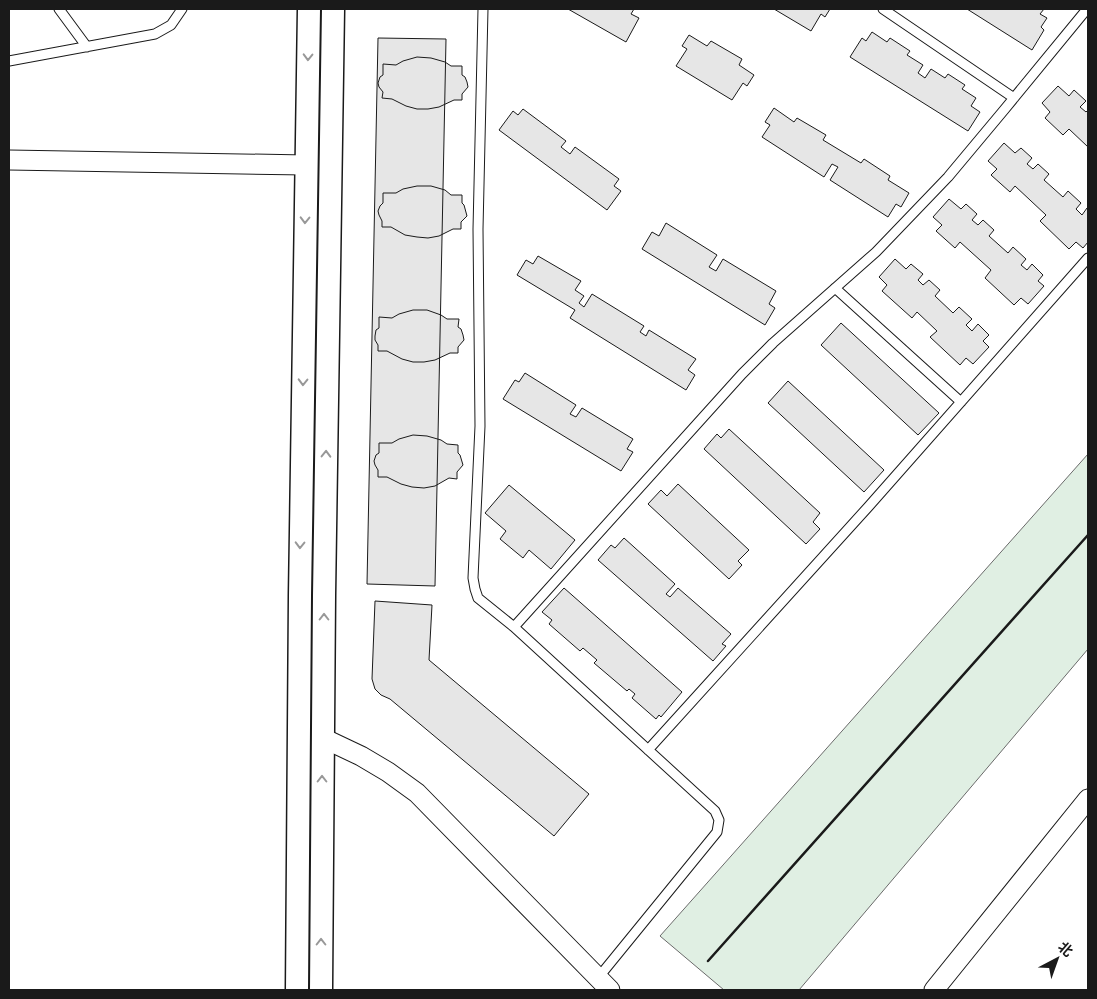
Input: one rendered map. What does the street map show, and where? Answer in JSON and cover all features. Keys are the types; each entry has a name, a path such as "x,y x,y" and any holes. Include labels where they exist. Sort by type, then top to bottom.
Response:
{"street":[{"path":"297,990 300,606 309,9"},
{"path":"321,990 328,266 333,9"},
{"path":"9,160 306,165"},
{"path":"323,738 388,772 417,793 604,984"},
{"path":"934,990 1088,799"}],"lane":[{"path":"59,9 87,47"},
{"path":"9,61 156,34 171,25 182,9"},
{"path":"483,9 478,229 480,426 475,589 478,598 514,627 648,750 715,812 719,820 717,832 604,984"},
{"path":"883,9 1014,98"},
{"path":"514,627 742,374 773,343 876,252 948,177 1084,10"},
{"path":"648,750 1088,258"},
{"path":"836,288 961,402"}],"green space":[{"path":"1088,454 1088,649 799,990 724,990 660,936"}],"building":[{"path":"568,9 634,9 631,14 639,18 626,42"},
{"path":"774,9 830,9 825,17 821,14 811,31"},
{"path":"967,9 1044,9 1040,14 1047,18 1041,27 1044,30 1032,50"},
{"path":"872,32 887,42 890,38 910,51 907,55 923,65 918,73 925,78 931,69 945,78 948,74 965,85 962,89 976,98 971,106 980,112 968,131 850,57 862,38 866,41"},
{"path":"689,35 707,46 711,41 742,59 739,65 754,75 747,86 743,83 732,100 676,66 687,49 682,46"},
{"path":"378,38 446,39 435,586 367,584"},
{"path":"417,57 431,58 451,66 462,66 462,75 465,77 468,87 462,94 462,100 454,100 439,107 417,109 392,99 382,98 383,92 378,83 383,75 383,64 396,65"},
{"path":"1058,86 1069,96 1074,90 1086,101 1080,107 1086,112 1088,110 1088,147 1069,129 1063,135 1045,118 1050,112 1042,103"},
{"path":"774,108 794,122 797,118 826,135 823,140 861,163 864,159 890,176 888,180 909,193 901,207 896,204 888,217 830,180 838,167 832,164 824,177 762,137 770,125 765,122"},
{"path":"523,109 566,141 561,147 570,154 575,147 619,179 614,186 621,191 607,210 499,130 513,111 518,115"},
{"path":"1004,143 1015,153 1021,148 1032,158 1027,164 1033,169 1038,164 1049,174 1044,180 1063,197 1068,191 1081,203 1076,209 1082,215 1088,209 1088,242 1083,248 1076,242 1069,249 1040,221 1046,215 1015,186 1010,192 991,175 997,169 988,161"},
{"path":"431,186 445,190 451,195 462,195 462,203 467,216 461,222 461,229 453,229 439,236 428,238 405,235 391,227 382,227 378,211 383,203 383,193 396,193 403,189"},
{"path":"949,199 961,209 966,204 977,214 972,220 978,225 983,220 994,230 989,236 1008,253 1013,247 1026,259 1021,265 1027,270 1032,264 1043,275 1038,281 1044,286 1028,304 1021,298 1014,305 985,278 991,270 960,242 955,248 936,231 942,225 933,217"},
{"path":"666,223 717,255 709,267 716,271 723,259 776,291 769,304 775,308 765,325 642,249 652,232 659,236"},
{"path":"538,256 581,281 575,290 584,296 579,303 584,307 592,294 644,326 640,332 646,336 649,330 696,359 688,370 695,375 686,390 570,318 575,310 517,275 526,260 533,264"},
{"path":"895,259 906,269 911,264 923,274 918,280 923,285 929,280 940,290 935,296 953,313 959,307 972,319 966,325 972,331 978,324 989,335 983,341 989,347 973,364 966,358 960,365 930,337 937,331 917,312 912,318 882,291 887,285 879,277"},
{"path":"413,310 427,310 447,319 459,319 458,327 461,329 464,340 458,347 458,353 450,353 435,360 413,362 402,359 387,351 378,351 375,336 376,330 379,328 379,317 392,318"},
{"path":"841,323 939,413 918,435 821,345"},
{"path":"525,373 576,405 570,414 576,417 582,408 633,439 627,449 633,452 621,471 503,399 515,380 519,382"},
{"path":"788,381 884,470 864,492 768,403"},
{"path":"729,429 820,513 813,522 820,529 806,544 704,449 717,434 721,438"},
{"path":"413,435 427,436 447,444 458,445 458,453 463,465 457,472 457,479 449,478 435,486 424,488 401,484 387,477 378,477 378,470 374,461 379,453 379,443 392,443"},
{"path":"678,484 749,550 738,561 742,565 729,579 648,504 661,490 667,496"},
{"path":"509,485 575,540 551,569 529,550 523,558 500,539 506,531 485,513"},
{"path":"624,538 675,584 666,594 670,597 678,588 731,634 722,644 726,646 713,661 598,560 611,545 615,548"},
{"path":"564,588 682,692 661,717 659,715 656,719 632,698 635,694 629,689 627,691 594,663 597,660 583,648 580,651 549,624 552,620 542,612"},
{"path":"375,601 432,605 429,660 589,794 554,836 390,699 381,695 375,689 372,679"}],"wall":[{"path":"708,961 1088,535"}]}
